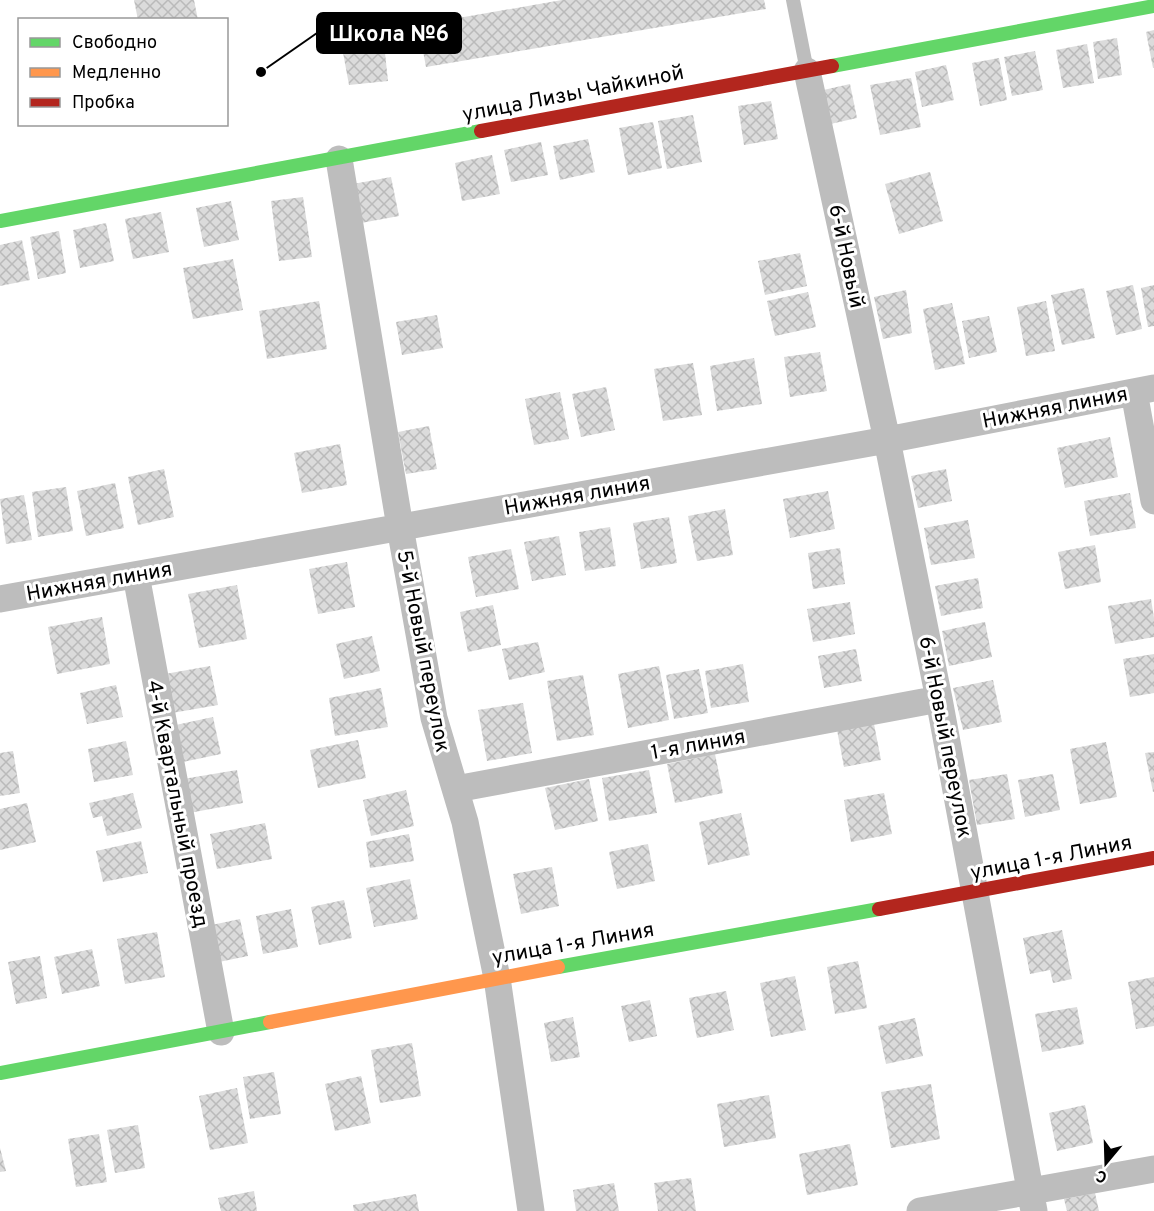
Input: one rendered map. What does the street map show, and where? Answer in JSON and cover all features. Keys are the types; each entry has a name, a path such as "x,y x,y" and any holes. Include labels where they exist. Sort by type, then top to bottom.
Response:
{"street":[{"name":"улица Лизы Чайкиной","path":"0,221 1154,6"},
{"name":"6-й Новый","path":"807,71 887,440"},
{"name":"5-й Новый переулок","path":"339,159 434,718 449,773 456,789 497,978 531,1211"},
{"name":"Нижняя линия","path":"0,599 887,440 1144,390"},
{"path":"1144,390 1154,501"},
{"name":"6-й Новый переулок","path":"887,440 939,699 1032,1201"},
{"name":"4-й Квартальный проезд","path":"136,575 221,1032"},
{"name":"1-я линия","path":"456,789 939,699"},
{"name":"улица 1-я Линия","path":"0,1073 497,978 1154,858"},
{"path":"920,1211 1032,1201 1154,1169"}],"lane":[{"path":"793,0 807,71"}],"building":[{"path":"134,0 194,0 198,18 138,18"},
{"path":"562,0 764,0 766,9 426,67 418,25"},
{"path":"382,25 388,81 349,85 339,31"},
{"path":"1154,30 1154,68 1153,68 1146,32"},
{"path":"1117,38 1122,75 1098,79 1093,42"},
{"path":"1087,44 1094,83 1063,88 1056,50"},
{"path":"1035,51 1043,90 1012,96 1004,57"},
{"path":"999,58 1007,100 980,106 972,63"},
{"path":"946,65 954,100 922,107 915,72"},
{"path":"911,78 921,127 880,135 870,85"},
{"path":"850,84 857,118 826,125 819,91"},
{"path":"771,101 778,139 744,145 738,106"},
{"path":"693,115 702,162 667,169 658,121"},
{"path":"653,122 662,168 628,175 619,128"},
{"path":"588,139 595,172 560,180 553,146"},
{"path":"541,142 548,175 511,182 504,150"},
{"path":"492,155 500,194 462,201 455,163"},
{"path":"930,172 943,221 899,234 885,184"},
{"path":"391,177 399,216 361,223 353,184"},
{"path":"303,197 312,257 279,261 271,201"},
{"path":"231,201 239,240 204,247 196,208"},
{"path":"161,212 169,252 133,259 125,219"},
{"path":"106,223 114,261 80,268 73,230"},
{"path":"59,231 66,273 38,279 30,237"},
{"path":"22,240 30,280 0,286 0,245"},
{"path":"800,253 807,286 765,295 758,261"},
{"path":"233,259 243,310 193,319 183,268"},
{"path":"1133,285 1142,329 1116,335 1106,291"},
{"path":"1154,285 1154,326 1148,327 1141,288"},
{"path":"1084,288 1095,338 1062,345 1051,295"},
{"path":"906,290 912,333 883,339 874,297"},
{"path":"808,292 816,327 775,336 767,301"},
{"path":"319,301 327,349 267,359 259,311"},
{"path":"1046,301 1055,351 1026,356 1017,307"},
{"path":"952,303 965,364 935,370 923,309"},
{"path":"437,315 443,348 402,355 396,322"},
{"path":"989,316 997,352 969,358 962,321"},
{"path":"820,352 827,391 790,397 784,357"},
{"path":"754,358 762,404 717,411 710,366"},
{"path":"693,363 702,415 663,421 654,369"},
{"path":"606,387 615,430 581,437 572,394"},
{"path":"560,392 569,439 534,445 525,399"},
{"path":"429,426 437,469 406,474 398,432"},
{"path":"1110,437 1118,477 1065,488 1057,448"},
{"path":"340,444 347,485 302,493 294,453"},
{"path":"164,469 174,517 138,525 128,477"},
{"path":"946,469 952,501 918,508 911,476"},
{"path":"115,483 124,528 86,536 77,491"},
{"path":"66,487 73,531 38,537 32,492"},
{"path":"828,491 835,529 790,538 783,499"},
{"path":"1130,493 1136,528 1090,536 1084,501"},
{"path":"24,495 32,540 6,544 0,499"},
{"path":"725,509 733,555 697,561 688,516"},
{"path":"669,517 677,563 641,569 633,523"},
{"path":"968,520 975,558 931,565 924,528"},
{"path":"610,527 616,566 585,571 579,532"},
{"path":"559,536 566,575 532,581 524,542"},
{"path":"1095,545 1101,582 1065,589 1058,552"},
{"path":"840,548 845,584 813,589 808,553"},
{"path":"511,549 519,589 476,597 468,557"},
{"path":"347,562 355,607 318,614 309,569"},
{"path":"978,578 983,608 941,616 935,586"},
{"path":"237,585 247,639 199,648 188,594"},
{"path":"1151,599 1154,637 1115,644 1108,606"},
{"path":"850,602 855,634 813,642 807,609"},
{"path":"493,605 501,645 468,652 460,612"},
{"path":"102,617 110,664 57,674 48,627"},
{"path":"985,622 992,657 949,666 942,631"},
{"path":"372,636 380,671 344,679 336,644"},
{"path":"538,642 545,672 509,680 502,649"},
{"path":"856,649 862,681 824,688 818,656"},
{"path":"1154,654 1154,693 1130,697 1123,659"},
{"path":"743,664 749,702 711,708 705,671"},
{"path":"210,666 218,705 172,713 165,674"},
{"path":"659,666 669,720 628,728 618,674"},
{"path":"699,669 708,713 674,719 666,675"},
{"path":"583,675 594,735 557,741 547,681"},
{"path":"993,680 1002,722 963,730 953,688"},
{"path":"116,685 123,717 87,724 80,693"},
{"path":"381,688 388,727 335,736 329,698"},
{"path":"523,703 532,753 487,761 478,710"},
{"path":"213,717 221,754 178,763 171,726"},
{"path":"874,724 881,760 844,767 837,730"},
{"path":"358,740 366,778 318,788 310,750"},
{"path":"126,741 133,775 94,782 88,749"},
{"path":"1106,742 1117,797 1080,804 1070,749"},
{"path":"13,751 20,793 0,796 0,753"},
{"path":"1154,752 1154,792 1153,792 1145,753"},
{"path":"715,754 723,793 675,803 667,764"},
{"path":"237,770 243,803 189,813 183,779"},
{"path":"649,770 657,813 609,821 602,778"},
{"path":"1007,774 1015,819 977,825 969,780"},
{"path":"1053,774 1060,810 1025,817 1018,780"},
{"path":"589,779 598,821 555,830 545,788"},
{"path":"406,790 414,826 371,836 363,800"},
{"path":"133,793 142,828 107,836 102,816 93,818 89,803"},
{"path":"884,793 892,834 851,842 844,800"},
{"path":"27,803 36,842 0,850 0,809"},
{"path":"741,813 750,855 708,865 699,822"},
{"path":"265,823 272,859 217,869 210,834"},
{"path":"409,834 414,861 370,868 366,842"},
{"path":"141,841 148,873 103,882 96,851"},
{"path":"648,844 655,881 617,889 609,852"},
{"path":"552,867 559,906 521,914 513,874"},
{"path":"410,879 418,919 374,927 366,888"},
{"path":"344,900 352,938 319,945 311,907"},
{"path":"291,909 298,947 263,954 256,916"},
{"path":"240,919 248,956 214,963 207,926"},
{"path":"1062,930 1072,979 1053,983 1050,970 1030,974 1023,938"},
{"path":"157,932 165,977 125,984 117,939"},
{"path":"92,949 100,986 62,994 54,957"},
{"path":"40,956 47,998 16,1004 8,962"},
{"path":"858,961 867,1008 835,1014 827,967"},
{"path":"795,976 806,1030 771,1037 760,983"},
{"path":"1154,977 1154,1026 1136,1029 1128,982"},
{"path":"726,991 734,1030 697,1038 689,998"},
{"path":"650,1000 657,1036 629,1042 621,1006"},
{"path":"1077,1007 1084,1044 1042,1052 1035,1014"},
{"path":"573,1017 580,1057 551,1062 544,1023"},
{"path":"915,1018 923,1056 886,1064 878,1026"},
{"path":"412,1043 421,1096 380,1103 371,1050"},
{"path":"274,1072 281,1114 250,1119 243,1077"},
{"path":"361,1076 371,1123 335,1131 325,1084"},
{"path":"931,1084 940,1139 891,1148 881,1092"},
{"path":"237,1088 248,1143 210,1150 199,1096"},
{"path":"769,1095 776,1138 724,1147 717,1104"},
{"path":"1085,1105 1093,1143 1057,1151 1049,1113"},
{"path":"138,1125 145,1168 115,1173 107,1130"},
{"path":"99,1134 107,1182 76,1187 68,1139"},
{"path":"850,1144 858,1185 807,1195 799,1154"},
{"path":"0,1148 6,1171 0,1172"},
{"path":"691,1178 696,1211 658,1211 654,1183"},
{"path":"614,1183 619,1211 576,1211 573,1190"},
{"path":"254,1191 257,1211 221,1211 218,1198"},
{"path":"1095,1193 1099,1211 1067,1211 1064,1199"},
{"path":"416,1194 419,1211 354,1211 353,1205"}],"traffic: fast":[{"path":"832,66 1154,6"},
{"path":"0,221 481,131"},
{"path":"558,967 879,909"},
{"path":"0,1073 270,1022"}],"traffic: slow":[{"path":"270,1022 558,967"}],"traffic: jam":[{"path":"481,131 832,66"},
{"path":"879,909 1154,858"}],"place":[{"name":"Школа №6","path":"261,72"}]}
